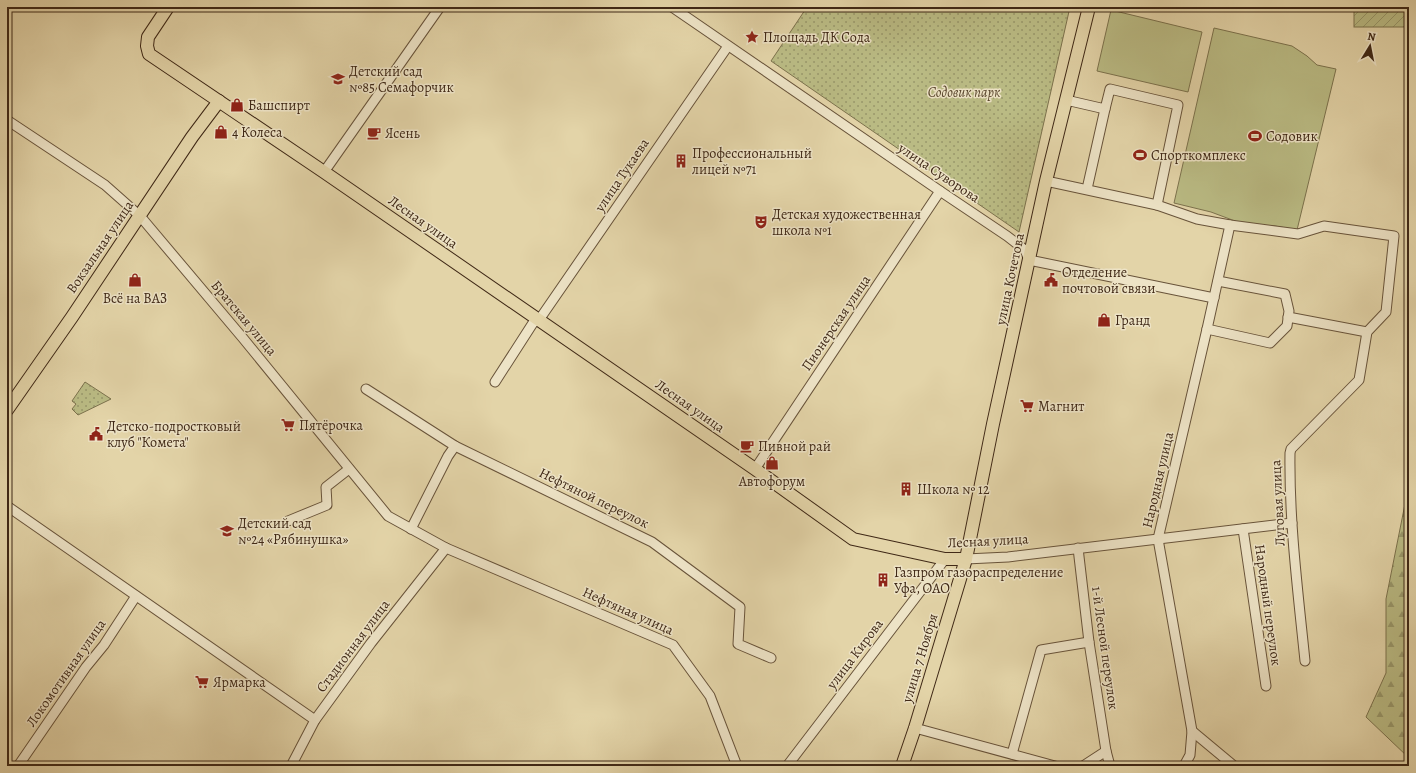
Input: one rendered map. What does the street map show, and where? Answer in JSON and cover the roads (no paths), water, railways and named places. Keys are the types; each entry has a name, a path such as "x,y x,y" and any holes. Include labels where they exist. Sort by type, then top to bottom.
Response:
{"main road":[{"name":"Лесная улица","path":"168,7 148,37 147,46 149,54 539,320 755,469 853,539 945,560 966,559"},
{"name":"улица Кочетова","path":"966,559 1029,251 1089,7"},
{"name":"Вокзальная улица","path":"7,410 140,216 192,137 219,101"},
{"name":"улица 7 Ноября","path":"902,766 966,559"}],"street":[{"path":"324,172 440,7"},
{"name":"улица Суворова","path":"672,7 1029,251 1214,298"},
{"name":"улица Тукаева","path":"495,382 533,322 539,320 728,46"},
{"path":"1087,189 1110,89 1178,105 1157,205"},
{"path":"1066,100 1105,109"},
{"name":"Братская улица","path":"7,120 105,185 140,216 242,337 388,516 446,548"},
{"path":"1046,181 1157,205 1198,219 1230,225 1298,234 1324,226 1394,236 1386,312 1367,332 1288,316"},
{"name":"Пионерская улица","path":"755,469 940,191"},
{"name":"Народная улица","path":"1184,766 1190,755 1192,731 1158,539 1230,225"},
{"path":"1207,329 1270,343 1287,326 1289,311 1285,294 1218,281"},
{"name":"Луговая улица","path":"1305,661 1289,487 1291,449 1359,380 1367,332"},
{"name":"Нефтяной переулок","path":"366,389 455,446 652,542 740,607 738,644 770,658"},
{"path":"411,529 444,462 455,446"},
{"path":"288,521 327,505 326,487 349,469"},
{"path":"7,506 315,720"},
{"name":"Лесная улица","path":"966,559 1008,557 1292,523"},
{"name":"Народный переулок","path":"1243,528 1266,686"},
{"name":"Стадионная улица","path":"291,766 315,720 371,643 446,548"},
{"name":"Нефтяная улица","path":"446,548 673,645 710,696 737,766"},
{"name":"1-й Лесной переулок","path":"1078,548 1089,642 1106,751 1110,766"},
{"name":"улица Кирова","path":"787,766 945,560"},
{"name":"Локомотивная улица","path":"18,766 86,667 104,645 136,596"},
{"path":"1012,754 1041,650 1089,642"},
{"path":"915,728 1055,766"},
{"path":"1192,731 1234,766"},
{"path":"1083,766 1106,751"}],"place":[{"name":"Площадь ДК Сода","path":"752,37"},
{"name":"Детский сад №85 Семафорчик","path":"338,79"},
{"name":"Башспирт","path":"237,105"},
{"name":"4 Колеса","path":"221,132"},
{"name":"Ясень","path":"374,133"},
{"name":"Содовик","path":"1255,136"},
{"name":"Спорткомплекс","path":"1140,155"},
{"name":"Профессиональный лицей №71","path":"681,161"},
{"name":"Детская художественная школа №1","path":"761,222"},
{"name":"Всё на ВАЗ","path":"135,280"},
{"name":"Отделение почтовой связи","path":"1051,280"},
{"name":"Гранд","path":"1104,320"},
{"name":"Магнит","path":"1027,406"},
{"name":"Пятёрочка","path":"288,425"},
{"name":"Детско-подростковый клуб \"Комета\"","path":"96,434"},
{"name":"Пивной рай","path":"747,446"},
{"name":"Автофорум","path":"772,463"},
{"name":"Школа № 12","path":"906,489"},
{"name":"Детский сад №24 «Рябинушка»","path":"227,531"},
{"name":"Газпром газораспределение Уфа, ОАО","path":"883,580"},
{"name":"Ярмарка","path":"202,682"}],"park label":[{"name":"Содовик парк","path":"964,92"}]}
